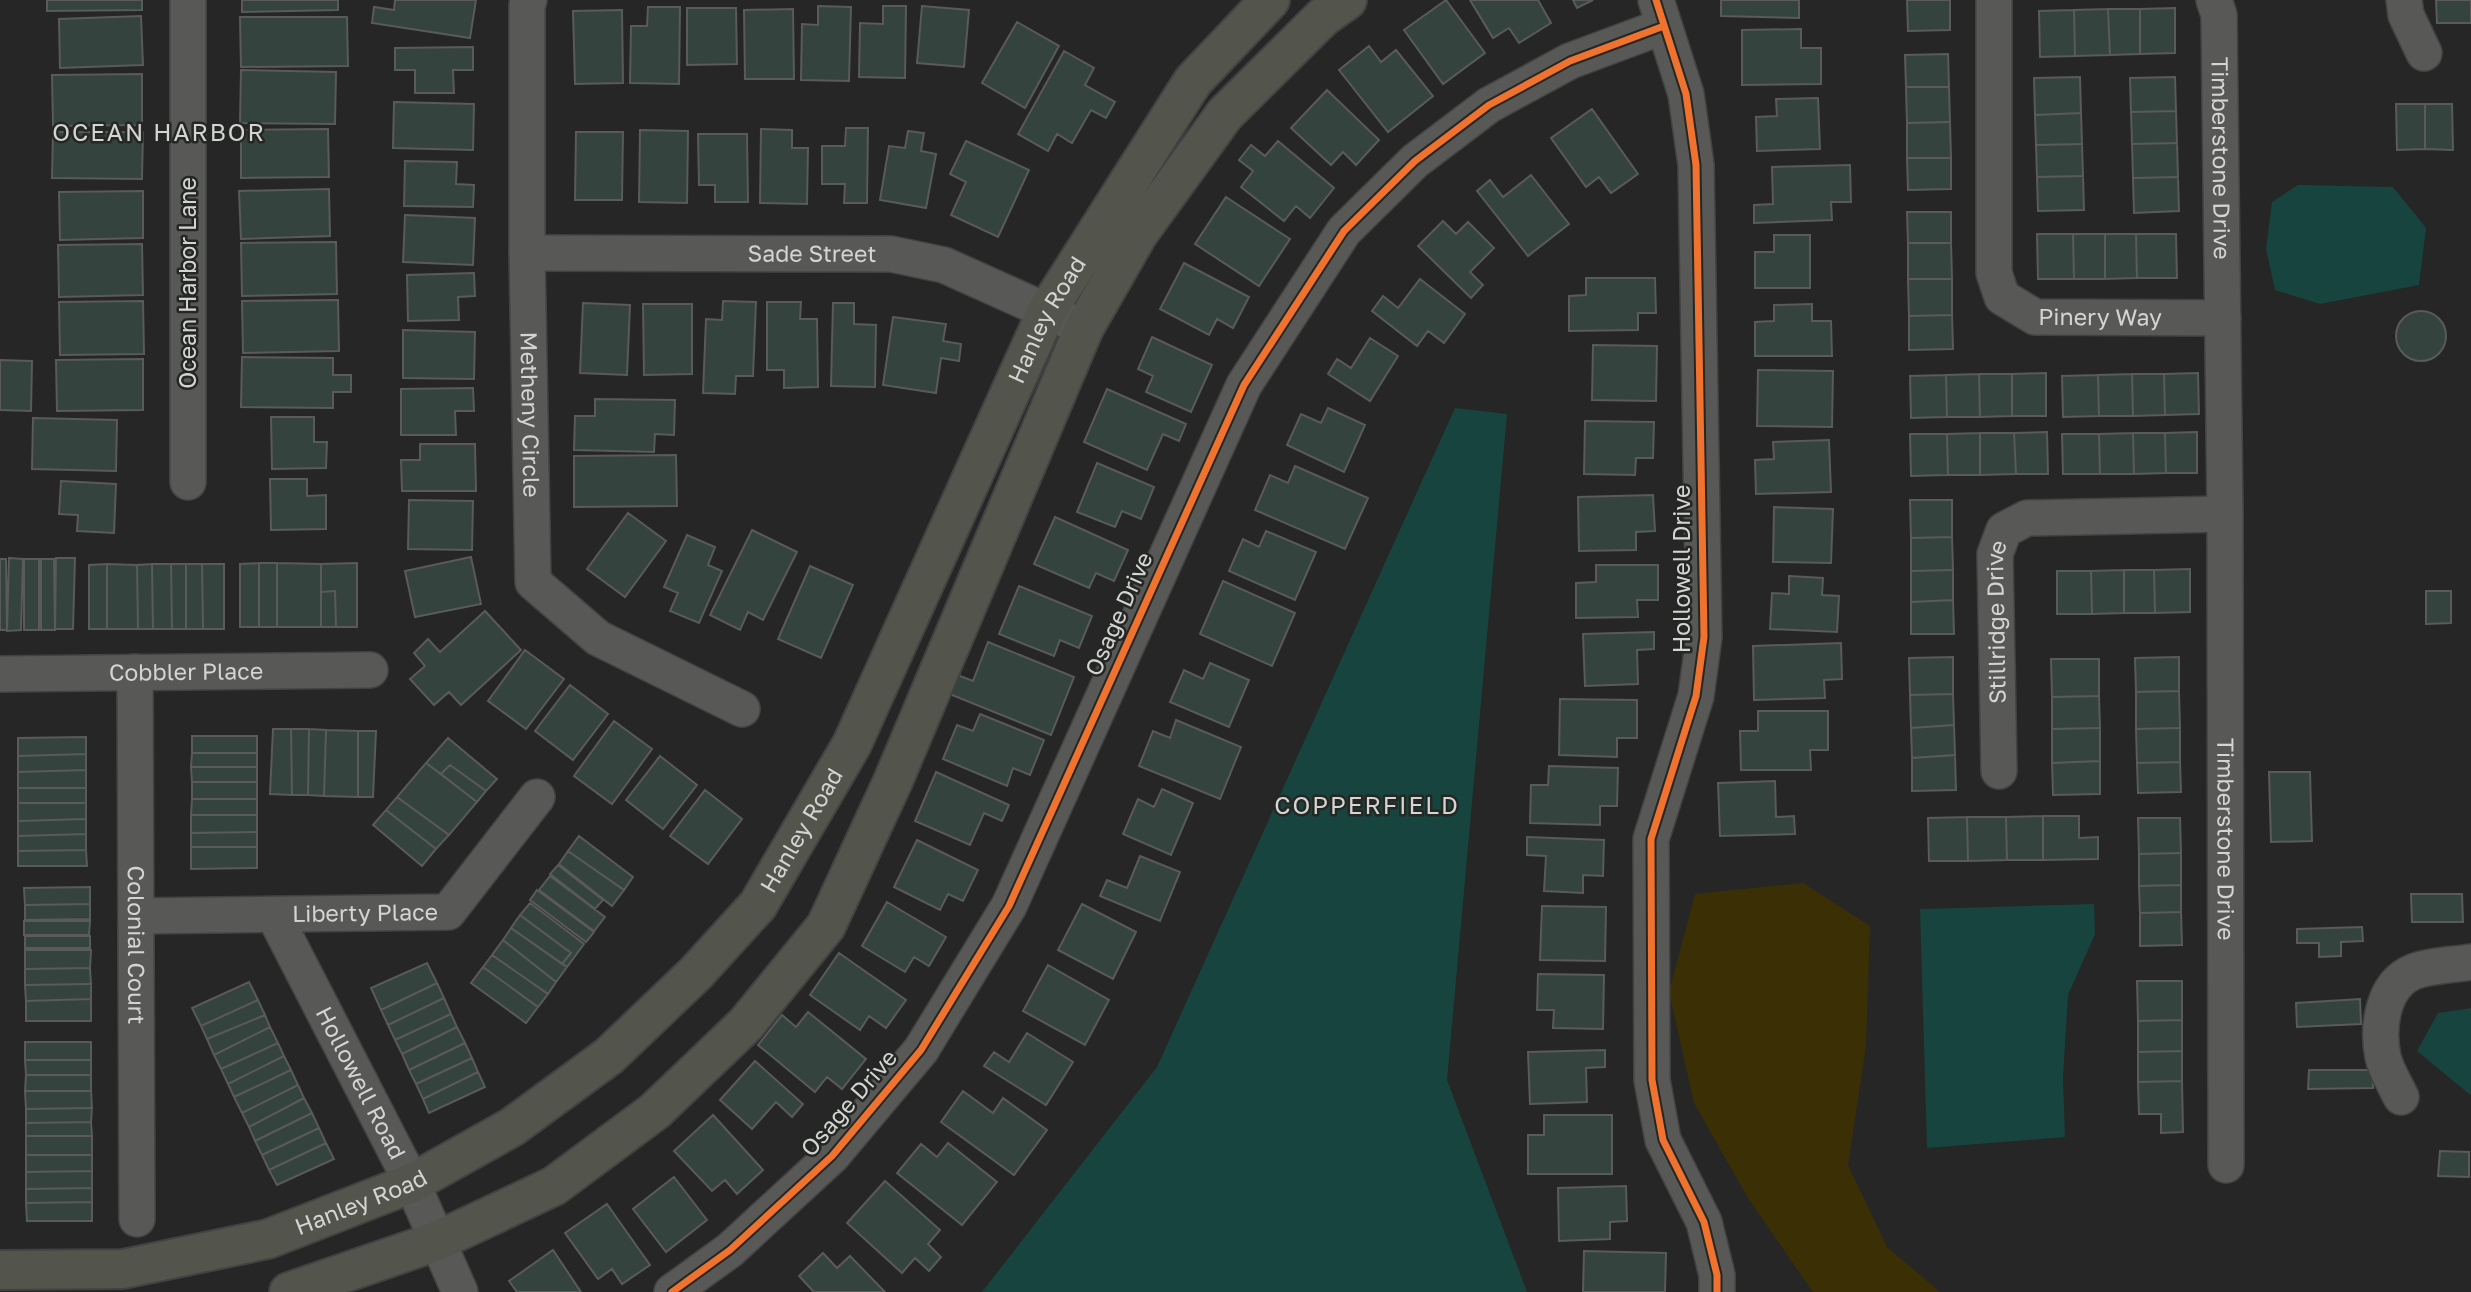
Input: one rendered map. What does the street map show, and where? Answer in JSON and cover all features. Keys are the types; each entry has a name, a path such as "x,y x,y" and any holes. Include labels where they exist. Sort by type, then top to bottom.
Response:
{"main road":[{"name":"Hanley Road","path":"0,1270 124,1269 268,1238 412,1183 512,1127 609,1056 696,973 758,905 852,744 1047,311 1193,81 1270,0"},
{"name":"Hanley Road","path":"289,1292 438,1241 554,1186 655,1111 747,1024 826,926 893,781 1084,328 1138,234 1225,114 1324,17 1347,0"}],"street":[{"name":"Ocean Harbor Lane","path":"188,0 188,482"},
{"name":"Metheny Circle","path":"528,0 527,253 533,582 598,638 742,709"},
{"name":"Pinery Way","path":"1994,0 1994,273 2002,297 2035,317 2223,318"},
{"name":"Timberstone Drive","path":"2214,0 2219,15 2223,318"},
{"path":"2404,0 2406,15 2424,53"},
{"name":"Osage Drive","path":"672,1292 730,1250 832,1156 920,1049 1009,906 1244,385 1344,232 1415,161 1489,106 1660,13"},
{"name":"Hollowell Drive","path":"1660,13 1686,94 1696,165 1704,637 1696,696 1651,839 1651,1080 1663,1140 1704,1222 1717,1275 1717,1292"},
{"name":"Sade Street","path":"527,253 891,254 944,265 1084,328"},
{"path":"2223,318 2225,514"},
{"name":"Timberstone Drive","path":"2225,514 2226,1165"},
{"name":"Stillridge Drive","path":"1999,771 1995,554 2004,530 2028,519 2225,514"},
{"name":"Cobbler Place","path":"0,674 370,670"},
{"name":"Colonial Court","path":"135,673 137,1219"},
{"name":"Liberty Place","path":"135,916 448,912 537,797"},
{"name":"Hollowell Road","path":"274,915 412,1183 460,1292"},
{"path":"2400,1097 2383,1059 2381,1032 2383,1009 2395,983 2413,972 2471,962"}],"shaded area":[{"path":"1803,883 1870,926 1866,1046 1848,1165 1887,1247 1940,1292 1813,1292 1748,1198 1694,1103 1669,992 1695,894"}],"water":[{"path":"2298,185 2393,187 2426,228 2419,285 2320,304 2275,290 2266,249 2272,202"},
{"path":"1455,408 1507,414 1447,1080 1527,1292 982,1292 1157,1067"},
{"path":"2094,904 2095,934 2068,995 2063,1077 2065,1137 1927,1148 1920,909"},
{"path":"2471,1008 2469,1094 2417,1051 2438,1013"}],"building":[{"path":"47,0 142,0 142,10 47,11"},
{"path":"242,0 338,0 338,10 242,12"},
{"path":"395,0 476,0 470,38 372,23 374,7 394,10"},
{"path":"1446,0 1485,53 1443,84 1404,30"},
{"path":"1470,0 1538,0 1551,23 1519,43 1509,28 1493,38"},
{"path":"1573,0 1593,0 1577,8"},
{"path":"1721,0 1799,0 1799,18 1721,16"},
{"path":"1907,0 1950,0 1950,30 1908,31"},
{"path":"2436,0 2471,0 2471,23 2437,23"},
{"path":"818,6 851,7 849,81 801,80 802,24 818,25"},
{"path":"883,6 906,6 905,78 859,77 860,23 883,24"},
{"path":"922,6 969,10 964,67 917,63"},
{"path":"648,7 680,7 679,84 630,83 631,26 647,26"},
{"path":"687,8 736,8 737,64 687,65"},
{"path":"2175,8 2175,53 2140,54 2140,9"},
{"path":"793,9 794,79 745,79 744,10"},
{"path":"2108,9 2110,55 2075,56 2074,10"},
{"path":"2108,9 2140,9 2140,54 2110,55"},
{"path":"622,10 623,83 575,84 573,11"},
{"path":"2074,10 2075,56 2040,57 2039,11"},
{"path":"141,16 143,65 60,68 59,19"},
{"path":"240,17 347,17 348,66 241,67"},
{"path":"1017,22 1059,46 1025,108 982,83"},
{"path":"1801,29 1801,48 1821,48 1821,84 1742,85 1742,30"},
{"path":"1369,46 1381,62 1396,50 1433,96 1388,132 1339,70"},
{"path":"473,47 473,70 453,70 454,93 415,93 415,70 395,70 395,48"},
{"path":"1064,51 1094,68 1085,85 1115,102 1106,118 1091,110 1072,143 1057,134 1048,151 1018,134"},
{"path":"1948,54 1949,87 1906,87 1905,55"},
{"path":"241,70 336,72 335,124 240,123"},
{"path":"142,74 142,125 53,126 52,75"},
{"path":"2080,77 2081,113 2035,115 2034,78"},
{"path":"2175,77 2176,111 2131,112 2130,78"},
{"path":"1906,87 1949,87 1950,122 1907,123"},
{"path":"1327,90 1379,140 1356,165 1343,152 1331,165 1291,128"},
{"path":"1818,98 1820,149 1757,151 1756,117 1777,116 1776,99"},
{"path":"394,102 474,104 473,150 393,148"},
{"path":"2396,104 2425,104 2425,149 2397,150"},
{"path":"2425,104 2452,104 2453,150 2425,149"},
{"path":"1592,109 1638,174 1611,193 1599,177 1586,187 1551,138"},
{"path":"2176,111 2177,143 2132,144 2131,112"},
{"path":"2081,113 2082,144 2036,145 2035,115"},
{"path":"1950,122 1951,158 1907,158 1907,123"},
{"path":"846,128 868,128 867,203 844,203 845,184 822,184 822,146 845,146"},
{"path":"328,129 329,177 241,178 241,130"},
{"path":"761,129 792,130 792,148 808,148 807,204 760,203"},
{"path":"640,130 688,131 687,203 639,202"},
{"path":"908,131 924,133 921,151 936,154 926,208 880,200 889,146 905,148"},
{"path":"53,132 143,132 142,179 52,178"},
{"path":"576,132 623,132 622,200 575,200"},
{"path":"698,134 747,134 748,202 715,202 715,185 699,185"},
{"path":"966,141 1029,170 998,237 951,215 966,182 950,174"},
{"path":"1278,141 1334,188 1310,218 1296,206 1284,221 1241,187 1253,171 1239,160 1251,145 1265,156"},
{"path":"2177,143 2178,177 2133,178 2132,144"},
{"path":"2082,144 2083,176 2037,177 2036,145"},
{"path":"1907,158 1951,158 1951,189 1908,190"},
{"path":"405,161 457,162 456,184 474,185 473,207 404,206"},
{"path":"1850,165 1851,202 1831,202 1832,220 1754,223 1754,205 1773,204 1772,167"},
{"path":"1531,175 1569,224 1528,256 1477,191 1490,180 1503,197"},
{"path":"2083,176 2084,210 2038,211 2037,177"},
{"path":"2178,177 2179,211 2134,213 2133,178"},
{"path":"329,189 330,236 241,239 239,191"},
{"path":"143,191 143,238 60,240 59,192"},
{"path":"1226,197 1290,239 1259,286 1195,244"},
{"path":"1907,212 1951,212 1951,243 1908,243"},
{"path":"405,215 475,218 473,265 403,262"},
{"path":"1443,221 1456,234 1468,222 1494,248 1470,272 1483,285 1471,298 1418,246"},
{"path":"2037,234 2073,234 2074,279 2038,279"},
{"path":"2073,234 2105,234 2105,279 2074,279"},
{"path":"2105,234 2136,234 2137,278 2105,279"},
{"path":"2136,234 2176,234 2177,278 2137,278"},
{"path":"1774,235 1810,235 1810,288 1755,288 1755,252 1774,252"},
{"path":"336,242 337,294 242,296 241,243"},
{"path":"1908,243 1951,243 1952,279 1908,279"},
{"path":"142,244 143,295 59,297 58,245"},
{"path":"1184,263 1249,297 1233,328 1217,319 1209,335 1160,309"},
{"path":"474,273 475,296 458,297 459,320 408,321 407,275"},
{"path":"1586,278 1655,278 1656,313 1638,313 1638,330 1569,331 1569,296 1586,295"},
{"path":"1420,279 1465,314 1444,343 1428,331 1417,346 1372,311 1383,296 1398,308"},
{"path":"1908,279 1952,279 1952,315 1909,316"},
{"path":"338,300 339,351 243,353 242,301"},
{"path":"143,301 144,354 60,355 59,302"},
{"path":"723,301 756,302 753,376 736,376 735,394 703,393 706,319 722,320"},
{"path":"767,302 801,302 800,319 817,319 818,387 784,388 784,370 767,370"},
{"path":"583,303 630,305 627,375 580,373"},
{"path":"833,303 854,303 854,324 876,325 875,387 831,386"},
{"path":"643,304 692,304 692,374 644,375"},
{"path":"1812,304 1812,321 1831,321 1832,356 1755,356 1755,322 1774,321 1774,305"},
{"path":"2421,311 2439,318 2446,336 2439,354 2421,361 2403,354 2396,336 2403,318"},
{"path":"1952,315 1953,349 1909,350 1909,316"},
{"path":"893,317 946,324 943,341 961,344 959,361 941,358 936,393 883,385"},
{"path":"403,330 475,332 474,379 403,378"},
{"path":"1152,337 1212,365 1191,412 1146,392 1153,376 1138,369"},
{"path":"1370,338 1398,356 1370,401 1328,374 1337,359 1351,368"},
{"path":"1593,345 1657,346 1656,401 1592,400"},
{"path":"242,357 333,358 333,375 351,375 351,392 333,392 333,408 241,407"},
{"path":"143,359 143,410 57,411 56,360"},
{"path":"0,360 32,361 31,411 0,410"},
{"path":"1758,370 1833,371 1832,427 1757,426"},
{"path":"2046,373 2046,416 2012,416 2012,374"},
{"path":"2198,373 2199,414 2165,415 2164,374"},
{"path":"1979,374 1980,417 1947,417 1946,375"},
{"path":"1979,374 2012,374 2012,416 1980,417"},
{"path":"2132,374 2133,416 2099,416 2098,375"},
{"path":"2132,374 2164,374 2165,415 2133,416"},
{"path":"1946,375 1947,417 1911,418 1910,376"},
{"path":"2098,375 2099,416 2063,417 2062,376"},
{"path":"473,388 474,411 455,411 456,435 401,435 401,389"},
{"path":"1107,389 1186,424 1179,441 1163,434 1147,470 1084,442"},
{"path":"595,399 675,400 674,435 655,434 654,452 574,450 575,416 595,416"},
{"path":"1328,408 1365,425 1344,472 1287,445 1301,414 1321,423"},
{"path":"271,417 314,417 314,442 327,442 326,468 272,469"},
{"path":"33,418 117,420 116,471 32,469"},
{"path":"1585,421 1654,422 1653,458 1636,458 1635,475 1584,474"},
{"path":"2047,432 2048,474 2016,474 2014,433"},
{"path":"2197,432 2197,473 2166,473 2165,433"},
{"path":"1980,433 1980,475 1948,475 1947,434"},
{"path":"1980,433 2014,433 2016,474 1980,475"},
{"path":"2133,433 2134,474 2100,474 2099,434"},
{"path":"2133,433 2165,433 2166,473 2134,474"},
{"path":"1910,434 1947,434 1948,475 1911,476"},
{"path":"2062,434 2099,434 2100,474 2063,474"},
{"path":"1829,440 1831,492 1756,494 1755,460 1774,459 1773,442"},
{"path":"420,444 475,444 476,491 402,491 401,460 420,460"},
{"path":"676,455 677,506 574,507 574,456"},
{"path":"1097,463 1154,487 1141,519 1122,511 1115,527 1077,512"},
{"path":"1295,466 1368,498 1345,549 1255,510 1270,475 1288,483"},
{"path":"270,479 307,479 307,496 326,495 326,529 271,530"},
{"path":"61,481 116,484 114,533 77,531 78,515 59,514"},
{"path":"1653,495 1655,531 1636,532 1636,550 1579,551 1578,497"},
{"path":"409,500 473,501 472,550 408,549"},
{"path":"1910,500 1952,500 1952,537 1911,538"},
{"path":"1774,507 1833,509 1831,563 1773,562"},
{"path":"628,513 666,541 625,597 587,569"},
{"path":"1055,517 1128,550 1114,581 1096,573 1089,588 1034,564"},
{"path":"752,530 797,552 763,620 748,612 740,630 710,615"},
{"path":"1266,531 1316,552 1295,600 1229,571 1243,539 1259,547"},
{"path":"687,535 715,547 708,565 722,571 699,623 670,611 678,593 664,587"},
{"path":"1952,537 1953,570 1911,571 1911,538"},
{"path":"471,557 481,604 415,617 405,571"},
{"path":"9,558 23,559 21,630 7,631"},
{"path":"56,558 75,558 73,629 55,629"},
{"path":"0,559 6,559 7,630 0,630"},
{"path":"24,559 39,559 39,630 24,630"},
{"path":"41,559 54,559 55,630 41,630"},
{"path":"259,563 259,627 240,627 240,564"},
{"path":"259,563 277,563 277,627 259,627"},
{"path":"277,563 321,564 321,627 277,627"},
{"path":"357,563 357,627 336,627 335,591 321,592 321,564"},
{"path":"107,564 137,565 138,629 107,629"},
{"path":"107,564 107,629 89,629 89,565"},
{"path":"152,564 171,564 172,629 153,629"},
{"path":"152,564 153,629 138,629 137,565"},
{"path":"171,564 186,564 186,629 172,629"},
{"path":"186,564 202,564 203,629 186,629"},
{"path":"202,564 224,564 224,629 203,629"},
{"path":"1596,565 1658,565 1658,600 1637,600 1638,617 1576,618 1576,583 1596,582"},
{"path":"810,566 853,585 821,658 778,639"},
{"path":"2190,569 2190,612 2155,613 2154,570"},
{"path":"1953,570 1953,600 1911,602 1911,571"},
{"path":"2124,570 2124,613 2092,614 2091,571"},
{"path":"2124,570 2154,570 2155,613 2124,613"},
{"path":"2057,571 2091,571 2092,614 2057,614"},
{"path":"1789,576 1823,578 1822,595 1839,596 1837,632 1770,629 1772,593 1789,594"},
{"path":"1223,581 1295,613 1272,666 1200,634"},
{"path":"1019,586 1092,616 1079,648 1060,640 1054,656 999,634"},
{"path":"335,591 336,627 321,627 321,592"},
{"path":"2426,591 2451,591 2451,623 2426,624"},
{"path":"1953,600 1954,634 1911,634 1911,602"},
{"path":"485,611 521,650 461,705 449,692 434,705 410,679 425,666 414,653 428,639 440,652"},
{"path":"1654,632 1654,649 1637,650 1638,684 1585,686 1583,634"},
{"path":"988,642 1074,677 1051,735 947,693 955,674 973,681"},
{"path":"1841,643 1842,679 1824,680 1825,698 1754,700 1753,646"},
{"path":"525,650 564,679 526,729 488,701"},
{"path":"1953,657 1953,694 1910,695 1909,658"},
{"path":"2179,657 2179,691 2136,692 2135,658"},
{"path":"2051,659 2099,659 2099,696 2052,697"},
{"path":"1210,663 1249,680 1229,727 1170,702 1184,670 1203,679"},
{"path":"570,685 608,714 573,760 535,731"},
{"path":"2179,691 2180,728 2136,729 2136,692"},
{"path":"1953,694 1954,725 1911,728 1910,695"},
{"path":"2099,696 2100,728 2052,729 2052,697"},
{"path":"1560,699 1637,700 1637,738 1617,738 1617,757 1559,755"},
{"path":"1758,711 1828,711 1828,750 1810,750 1811,770 1741,770 1740,731 1758,731"},
{"path":"980,714 1044,740 1030,775 1013,768 1007,786 943,759 957,725 973,731"},
{"path":"1176,720 1241,747 1220,799 1139,766 1153,731 1170,738"},
{"path":"614,721 652,749 612,804 574,776"},
{"path":"1954,725 1955,755 1912,758 1911,728"},
{"path":"2100,728 2100,761 2052,763 2052,729"},
{"path":"2180,728 2180,762 2137,763 2136,729"},
{"path":"273,729 291,729 292,795 270,794"},
{"path":"291,729 309,729 308,795 292,795"},
{"path":"309,729 326,730 324,796 308,795"},
{"path":"326,730 358,731 358,797 324,796"},
{"path":"358,731 376,731 373,797 358,797"},
{"path":"192,736 257,736 257,753 192,753"},
{"path":"86,737 86,754 18,756 18,738"},
{"path":"448,738 497,779 486,791 450,765 441,774 426,763"},
{"path":"192,753 257,753 257,767 191,767"},
{"path":"86,754 86,770 18,772 18,756"},
{"path":"1955,755 1956,790 1912,791 1912,758"},
{"path":"660,756 697,785 663,829 626,800"},
{"path":"2100,761 2100,794 2053,795 2052,763"},
{"path":"2180,762 2181,792 2138,793 2137,763"},
{"path":"426,763 477,802 449,835 397,797"},
{"path":"450,765 486,791 477,802 441,774"},
{"path":"1549,766 1618,768 1617,806 1600,806 1600,825 1530,823 1531,785 1548,785"},
{"path":"191,767 257,767 257,782 192,782"},
{"path":"86,770 86,788 18,788 18,772"},
{"path":"936,772 1009,805 1002,821 984,813 970,845 915,821"},
{"path":"2269,772 2310,772 2312,841 2271,842"},
{"path":"1775,781 1776,817 1794,816 1795,834 1720,836 1718,783"},
{"path":"192,782 257,782 257,799 192,799"},
{"path":"18,788 86,788 86,803 18,803"},
{"path":"1162,789 1193,803 1171,855 1123,834 1138,799 1154,807"},
{"path":"705,790 742,819 708,864 670,836"},
{"path":"397,797 449,835 436,849 386,810"},
{"path":"192,799 257,799 257,815 191,815"},
{"path":"18,803 86,803 86,819 18,821"},
{"path":"386,810 436,849 422,866 373,825"},
{"path":"191,815 257,815 257,832 191,833"},
{"path":"2043,816 2079,816 2079,838 2098,837 2098,859 2043,860"},
{"path":"2043,816 2043,860 2007,860 2006,817"},
{"path":"1967,817 2006,817 2007,860 1968,861"},
{"path":"1967,817 1968,861 1929,861 1928,818"},
{"path":"2138,818 2180,818 2181,853 2139,854"},
{"path":"86,819 86,834 18,836 18,821"},
{"path":"257,832 257,847 191,847 191,833"},
{"path":"86,834 86,850 18,851 18,836"},
{"path":"579,836 633,877 624,890 568,851"},
{"path":"1527,837 1604,840 1603,876 1583,875 1583,893 1544,891 1546,856 1527,855"},
{"path":"917,840 978,870 963,901 948,894 940,910 894,887"},
{"path":"191,847 257,847 257,868 191,869"},
{"path":"86,850 87,866 18,866 18,851"},
{"path":"568,851 624,890 612,906 559,864"},
{"path":"2181,853 2181,885 2139,886 2139,854"},
{"path":"1140,856 1180,872 1160,921 1100,896 1107,880 1127,888"},
{"path":"558,865 603,900 595,909 550,874"},
{"path":"550,876 605,917 594,931 539,890"},
{"path":"2181,885 2181,912 2140,913 2139,886"},
{"path":"90,887 90,904 25,905 24,888"},
{"path":"537,890 594,932 586,942 530,900"},
{"path":"2411,894 2462,894 2463,922 2412,922"},
{"path":"887,902 946,937 929,966 914,957 905,972 862,946"},
{"path":"530,903 584,944 567,967 562,964 571,953 520,915"},
{"path":"90,904 90,919 25,920 25,905"},
{"path":"1082,904 1136,932 1113,979 1058,950"},
{"path":"1542,906 1606,907 1605,961 1540,960"},
{"path":"2181,912 2182,945 2140,946 2140,913"},
{"path":"520,915 571,953 562,964 511,928"},
{"path":"24,921 90,921 89,935 24,935"},
{"path":"2362,927 2363,941 2341,942 2341,956 2319,957 2319,943 2297,943 2297,929"},
{"path":"511,928 567,967 556,982 503,940"},
{"path":"25,936 90,936 90,948 25,948"},
{"path":"503,940 556,982 548,994 492,955"},
{"path":"25,950 91,950 90,968 25,969"},
{"path":"839,953 906,1000 886,1028 869,1016 860,1030 810,995"},
{"path":"492,955 548,994 538,1007 483,967"},
{"path":"427,963 437,983 381,1010 371,988"},
{"path":"1048,965 1109,1000 1085,1045 1023,1011"},
{"path":"483,967 538,1007 526,1023 471,983"},
{"path":"90,968 91,984 25,985 25,969"},
{"path":"1538,974 1604,975 1603,1029 1553,1028 1554,1010 1537,1010"},
{"path":"2137,981 2182,981 2182,1020 2138,1021"},
{"path":"249,982 258,1000 201,1026 192,1008"},
{"path":"437,983 444,998 388,1025 381,1010"},
{"path":"91,984 91,999 26,1001 25,985"},
{"path":"444,998 451,1014 395,1040 388,1025"},
{"path":"91,999 91,1021 26,1021 26,1001"},
{"path":"2360,999 2361,1024 2297,1027 2296,1003"},
{"path":"258,1000 265,1015 207,1039 201,1026"},
{"path":"808,1012 866,1059 842,1089 827,1077 815,1092 758,1045 782,1015 796,1027"},
{"path":"451,1014 457,1027 402,1054 395,1040"},
{"path":"265,1015 270,1027 214,1055 207,1039"},
{"path":"2182,1020 2182,1051 2138,1052 2138,1021"},
{"path":"270,1027 278,1043 221,1069 214,1055"},
{"path":"457,1027 465,1043 409,1070 402,1054"},
{"path":"1027,1033 1073,1062 1046,1105 984,1066 994,1052 1009,1062"},
{"path":"25,1042 91,1042 91,1060 25,1060"},
{"path":"278,1043 284,1056 228,1084 221,1069"},
{"path":"465,1043 472,1058 416,1084 409,1070"},
{"path":"1605,1050 1605,1067 1586,1068 1587,1102 1530,1104 1528,1052"},
{"path":"2182,1051 2182,1081 2138,1082 2138,1052"},
{"path":"284,1056 291,1070 234,1097 228,1084"},
{"path":"472,1058 478,1072 423,1099 416,1084"},
{"path":"25,1060 91,1060 91,1075 26,1075"},
{"path":"755,1061 803,1104 792,1117 776,1102 752,1129 720,1100"},
{"path":"291,1070 298,1085 242,1113 234,1097"},
{"path":"2309,1070 2373,1070 2373,1088 2308,1089"},
{"path":"478,1072 485,1087 429,1113 423,1099"},
{"path":"26,1075 91,1075 91,1091 25,1091"},
{"path":"2182,1081 2183,1132 2161,1133 2161,1114 2139,1114 2138,1082"},
{"path":"298,1085 304,1098 249,1127 242,1113"},
{"path":"25,1091 91,1091 92,1108 26,1109"},
{"path":"963,1091 993,1113 1003,1098 1047,1130 1014,1175 941,1122"},
{"path":"304,1098 312,1113 255,1141 249,1127"},
{"path":"92,1108 91,1122 26,1123 26,1109"},
{"path":"312,1113 319,1128 262,1155 255,1141"},
{"path":"713,1115 763,1170 737,1194 725,1180 712,1191 674,1151"},
{"path":"1544,1115 1612,1115 1612,1174 1528,1174 1528,1135 1544,1135"},
{"path":"91,1122 92,1136 26,1136 26,1123"},
{"path":"319,1128 326,1143 269,1170 262,1155"},
{"path":"26,1136 92,1136 92,1155 26,1155"},
{"path":"326,1143 334,1159 277,1185 269,1170"},
{"path":"948,1143 997,1182 962,1225 897,1173 921,1144 937,1157"},
{"path":"2440,1151 2469,1152 2469,1177 2438,1176"},
{"path":"26,1155 92,1155 92,1171 26,1172"},
{"path":"92,1171 92,1188 26,1189 26,1172"},
{"path":"674,1177 707,1220 666,1252 633,1209"},
{"path":"885,1181 940,1230 928,1244 941,1257 929,1271 915,1258 902,1273 847,1223"},
{"path":"1626,1186 1627,1221 1610,1222 1610,1239 1559,1241 1558,1188"},
{"path":"92,1188 92,1202 26,1203 26,1189"},
{"path":"92,1202 92,1221 27,1221 26,1203"},
{"path":"607,1204 650,1265 622,1284 612,1269 598,1279 565,1233"},
{"path":"553,1250 581,1292 517,1292 509,1281"},
{"path":"1584,1251 1666,1253 1665,1292 1583,1292"},
{"path":"823,1253 837,1268 850,1256 885,1292 814,1292 799,1276"}],"cycle path":[{"path":"1656,0 1686,94 1696,165 1704,637 1696,696 1651,839 1652,1080 1663,1140 1704,1222 1717,1275 1717,1292"},
{"path":"672,1292 730,1250 832,1156 921,1050 1009,906 1244,385 1344,231 1415,161 1489,105 1570,61 1664,26"}],"district":[{"name":"OCEAN HARBOR","path":"159,133"},
{"name":"COPPERFIELD","path":"1367,806"}]}
